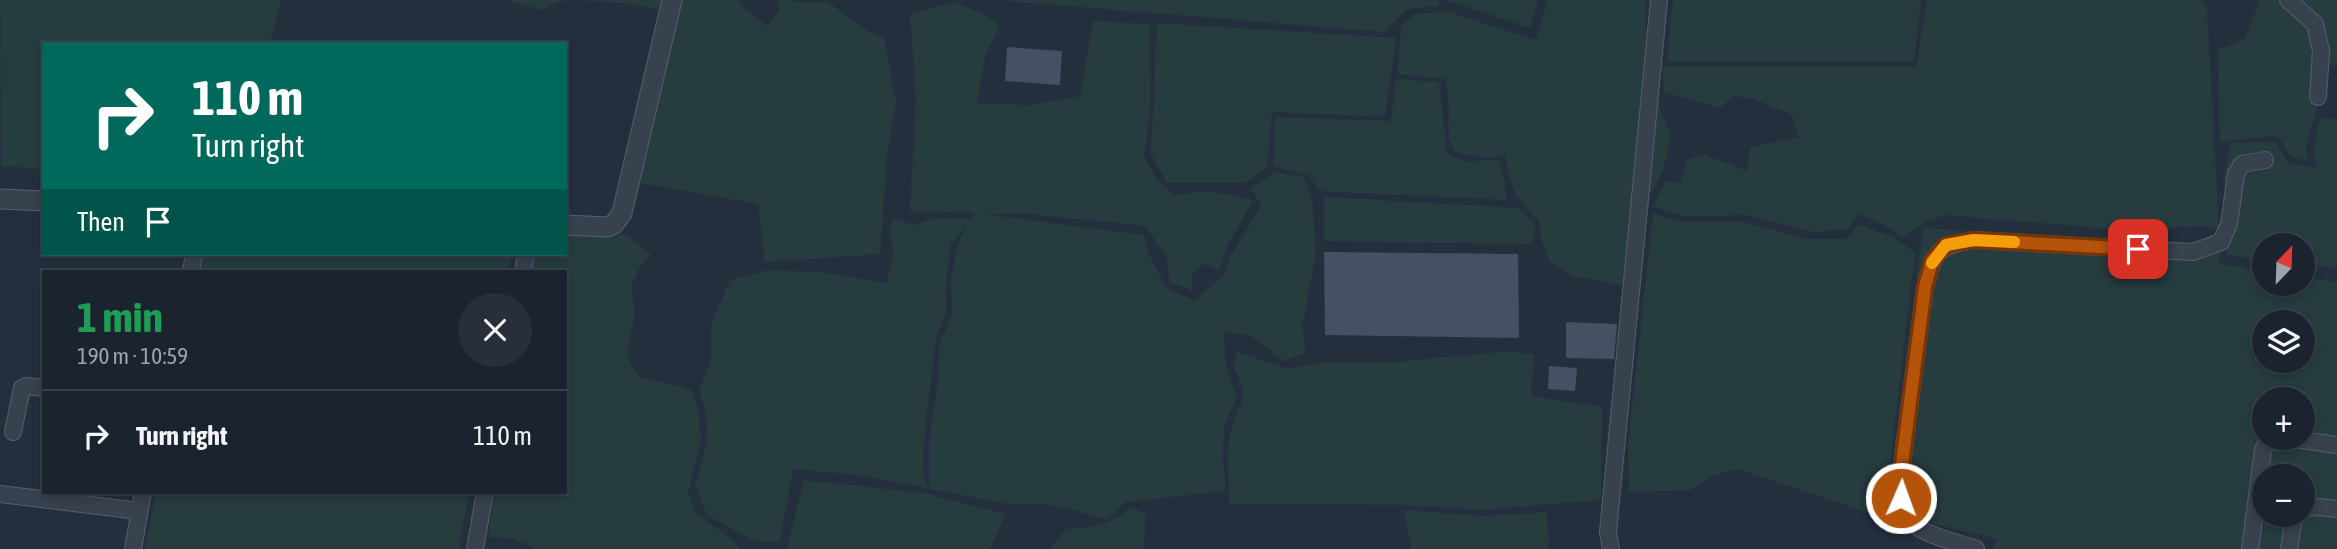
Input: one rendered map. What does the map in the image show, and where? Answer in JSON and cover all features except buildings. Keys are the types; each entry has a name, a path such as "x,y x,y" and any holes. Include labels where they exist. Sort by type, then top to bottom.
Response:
{"street":[{"path":"567,225 608,228 622,213 672,0"},
{"path":"1611,549 1608,532 1659,0"},
{"path":"2288,0 2315,24 2321,51 2318,97"},
{"path":"1976,549 1914,525 1904,513 1901,498 1900,479 1925,287 1932,261 1946,245 1974,240 2193,252 2221,242 2229,224 2236,174 2242,164 2265,160"},
{"path":"0,199 42,201"},
{"path":"13,432 22,388 42,388"},
{"path":"2315,441 2337,444"},
{"path":"2250,549 2263,450"},
{"path":"0,494 139,511"},
{"path":"133,549 143,494"},
{"path":"475,549 485,494"},
{"path":"2315,507 2337,509"},
{"path":"2290,549 2293,527"}],"green space":[{"path":"0,0 281,0 270,42 42,42 42,169 1,166"},
{"path":"505,0 663,0 660,10 624,3 562,1 542,10"},
{"path":"680,0 739,0 742,6 767,26 779,11 777,0 827,1 864,29 884,38 896,102 887,158 880,254 765,262 758,204 639,183"},
{"path":"996,0 1437,0 1440,6 1407,9 1383,32"},
{"path":"1446,0 1538,0 1530,28"},
{"path":"1548,0 1646,0 1646,60 1657,80 1659,105 1671,137 1663,171 1652,192 1633,199 1623,285 1576,277 1550,262 1541,240 1539,220 1515,191 1505,155 1488,158 1455,152 1448,138 1446,79 1398,74 1401,26 1415,14 1449,12 1536,40"},
{"path":"1673,0 1921,0 1914,61 1667,61"},
{"path":"1927,0 2201,0 2207,11 2219,228 2199,226 2126,230 1945,215 1928,221 1903,237 1885,225 1858,214 1848,229 1813,232 1746,215 1683,216 1653,206 1666,181 1680,183 1687,160 1703,154 1747,171 1750,147 1799,137 1792,115 1754,99 1733,96 1720,108 1664,92 1662,66 1916,66"},
{"path":"2260,0 2337,0 2337,66 2329,63 2306,146 2307,161 2291,157 2277,135 2220,142 2218,50 2245,39"},
{"path":"954,2 986,15 1000,25 985,55 977,103 1029,105 1080,96 1093,21 1150,24 1151,101 1144,156 1158,181 1174,195 1209,191 1253,200 1228,245 1219,270 1205,264 1192,273 1192,291 1170,282 1166,256 1145,226 1030,214 983,214 1143,235 1152,261 1167,288 1195,301 1225,274 1230,257 1261,206 1251,188 1276,172 1304,177 1312,200 1316,254 1302,327 1306,352 1284,361 1251,336 1224,331 1226,368 1237,397 1224,427 1226,491 1125,502 1108,520 1049,505 1013,505 858,475 793,469 780,542 754,541 707,515 695,484 707,437 706,415 699,390 711,361 711,325 730,280 768,270 819,272 886,283 894,253 889,230 893,219 916,225 934,218 972,219 975,213 910,211 916,100 910,14","holes":["968,224 959,241 951,277 952,315 940,344 929,441 929,487 923,476 924,441 936,337 946,313 946,281 951,244"]},
{"path":"1157,23 1396,38 1385,117 1272,112 1267,168 1246,183 1167,183 1151,154"},
{"path":"1396,79 1439,82 1447,153 1464,161 1498,160 1504,178 1506,200 1320,191 1308,175 1273,166 1275,117 1391,121"},
{"path":"2320,118 2337,119 2337,268 2315,265 2315,233 2252,233 2252,258 2226,255 2224,179 2231,143 2276,142 2288,163 2316,168 2313,152"},
{"path":"1324,197 1518,208 1536,225 1532,244 1324,241"},
{"path":"1653,213 1681,222 1744,222 1806,239 1846,239 1859,224 1892,237 1915,252 1884,518 1738,469 1713,475 1690,490 1629,492 1628,445"},
{"path":"1923,228 2220,250 2219,264 2252,269 2252,296 2315,296 2315,279 2337,282 2337,549 1992,549 1997,539 1889,513"},
{"path":"567,234 610,238 624,234 651,254 639,269 633,283 633,325 628,347 630,361 640,378 693,391 701,439 688,493 697,515 741,549 538,549 510,538 488,537 495,494 567,494 567,270 529,270 532,256 567,256"},
{"path":"204,256 511,256 508,270 201,270"},
{"path":"1510,351 1534,355 1531,396 1602,407 1601,500 1480,510 1405,505 1229,504 1229,439 1242,400 1241,387 1233,367 1237,352 1287,368 1321,363 1385,363"},
{"path":"804,480 924,493 1006,514 990,549 787,549"},
{"path":"156,494 469,494 459,549 145,549"},
{"path":"1131,507 1146,514 1144,549 1051,549 1065,529 1101,524 1125,513"},
{"path":"1404,510 1482,516 1547,512 1549,549 1411,549"}],"slow traffic":[{"path":"1932,263 1946,245 1974,240 2014,242"}],"route":[{"path":"1901,498 1900,479 1925,287 1932,261 1946,245 1974,240 2138,249"}]}
